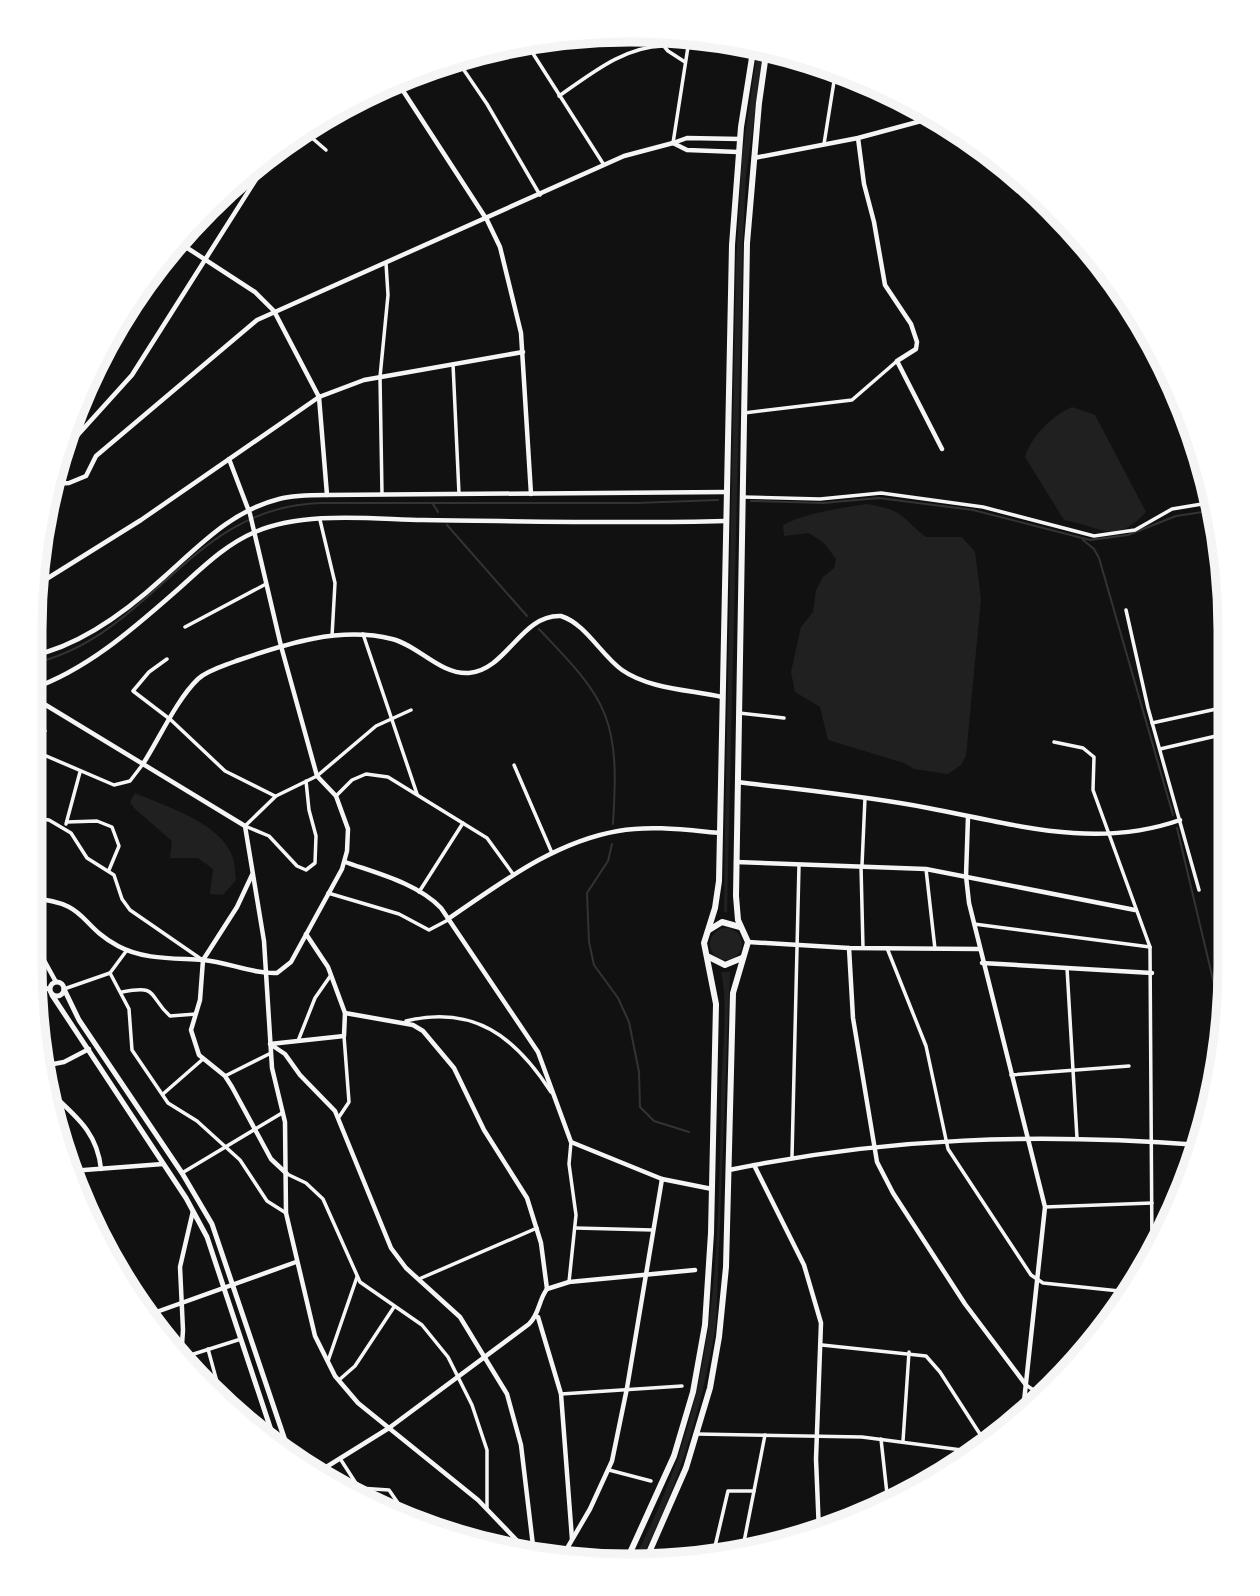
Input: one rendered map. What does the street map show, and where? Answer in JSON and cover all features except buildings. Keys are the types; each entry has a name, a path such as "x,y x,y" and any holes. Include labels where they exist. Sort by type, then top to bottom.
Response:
{"highway":[{"path":"630,1554 664,1485 693,1392 708,1302 716,1004 705,939 718,891 732,258 738,152 753,55"},
{"path":"649,1554 679,1487 697,1434 719,1337 726,1267 733,993 748,942 741,928 736,905 747,243 753,158 766,58"},
{"path":"709,930 722,922 733,923 741,928"},
{"path":"706,953 713,961 722,965 733,964 743,957"}],"main road":[{"path":"50,992 56,982 64,989 79,1020 182,1173 216,1234 285,1441"},
{"path":"43,990 58,997 64,989"},
{"path":"50,992 193,1210 211,1246 272,1432"}],"street":[{"path":"660,43 685,62"},
{"path":"673,143 688,45"},
{"path":"559,96 616,59 639,48 663,46"},
{"path":"533,50 531,52 604,165"},
{"path":"461,67 487,104 540,195"},
{"path":"824,145 834,79"},
{"path":"402,89 487,220 500,247 523,352 530,494"},
{"path":"753,158 858,138 923,120"},
{"path":"310,137 326,150"},
{"path":"61,483 86,476 96,456 257,320 274,311 487,220 646,148 687,138 740,139"},
{"path":"744,413 852,400 897,361 916,349 917,342 909,319 885,285 864,184 858,138"},
{"path":"673,143 687,150 738,152"},
{"path":"73,442 132,375 252,180"},
{"path":"184,247 255,292 274,311 319,397 327,495"},
{"path":"382,495 380,377 388,295 386,263"},
{"path":"44,580 141,520 319,397 351,384 380,377 523,352"},
{"path":"897,361 942,449"},
{"path":"453,364 459,494"},
{"path":"42,899 72,907 108,939 127,950 174,961 202,960 267,974 287,968 345,862 348,829 336,796 317,776 281,646 250,512 229,459"},
{"path":"42,653 58,648 115,618 201,541 250,512 281,498 327,495 726,492"},
{"path":"742,496 820,499 881,493 983,507 1094,536 1135,530 1172,509 1204,504"},
{"path":"320,520 335,583 332,636"},
{"path":"42,684 112,644 211,559 254,529 320,520 631,524 726,521"},
{"path":"185,627 267,583"},
{"path":"1126,610 1152,723 1199,890"},
{"path":"42,755 80,772 120,785 130,781 143,764 204,675 281,646 332,636 363,634 397,640 447,667 471,673 485,667 538,622 561,616 576,624 610,660 629,674 722,698"},
{"path":"363,634 417,794"},
{"path":"167,659 149,672 133,691 171,720 225,771 276,796"},
{"path":"42,703 246,827 269,836 297,866 309,870 315,863 316,836 309,810 306,781"},
{"path":"1152,723 1218,709"},
{"path":"246,827 276,796 317,776 368,732 411,710"},
{"path":"739,713 784,718"},
{"path":"1160,749 1218,736"},
{"path":"1054,742 1092,752 1095,762 1093,790 1150,947 1152,1235"},
{"path":"514,765 552,853"},
{"path":"65,828 80,772"},
{"path":"336,796 352,780 374,773 388,776 464,822 494,844 513,875"},
{"path":"737,782 865,799 1035,830 1110,836 1180,820"},
{"path":"863,948 861,865 865,799"},
{"path":"968,817 965,876 974,924 1045,1207 1024,1402"},
{"path":"42,819 65,828 75,837 87,858 109,870 130,910 202,960"},
{"path":"66,822 97,821 112,827 118,846 109,870"},
{"path":"419,892 464,822"},
{"path":"246,827 267,974 271,1053 284,1112 286,1213 315,1336 339,1381 358,1403 413,1444 523,1544"},
{"path":"328,893 399,914 429,930 513,875 552,853 586,839 619,831 654,828 720,833"},
{"path":"345,862 419,892 436,902 533,1044 571,1142 569,1164 576,1207 569,1282"},
{"path":"736,862 926,869 1135,910"},
{"path":"792,1157 799,865"},
{"path":"926,869 935,949"},
{"path":"253,875 237,907 202,960 191,1037 203,1059 225,1076 274,1164 306,1184 323,1199 356,1277 435,1338 459,1376 487,1450 487,1509"},
{"path":"974,924 1150,947"},
{"path":"306,934 331,975 345,1013 349,1102 339,1117"},
{"path":"748,942 849,948 979,949"},
{"path":"849,948 853,1018 873,1146 883,1176 965,1304 1027,1385 1036,1391"},
{"path":"887,948 926,1046 945,1140 954,1160 1037,1282 1120,1292"},
{"path":"64,989 110,973 127,950"},
{"path":"42,957 56,982"},
{"path":"982,963 1152,973"},
{"path":"1067,968 1077,1138"},
{"path":"110,973 122,992 131,1017 132,1050 171,1107 197,1121 226,1147 246,1167 267,1201 286,1213"},
{"path":"298,1041 315,998 331,975"},
{"path":"122,992 146,988 155,994 170,1016 195,1014"},
{"path":"345,1013 406,1021 433,1015 452,1016 494,1031 519,1050 552,1094"},
{"path":"406,1021 424,1031 460,1078 484,1130 522,1187 537,1227 547,1289 541,1299 538,1316 561,1395 572,1540"},
{"path":"270,1044 344,1036"},
{"path":"270,1044 285,1054 300,1075 339,1117 391,1248 419,1279 455,1310 507,1394 517,1425 531,1546"},
{"path":"50,1065 65,1062 89,1049"},
{"path":"225,1076 271,1053"},
{"path":"163,1094 203,1059"},
{"path":"1011,1075 1129,1066"},
{"path":"58,1100 91,1133 97,1144 101,1169"},
{"path":"182,1173 284,1112"},
{"path":"729,1170 792,1157 945,1140 1028,1136 1190,1145"},
{"path":"571,1142 662,1179 712,1189"},
{"path":"79,1170 164,1164"},
{"path":"754,1165 810,1280 821,1323 817,1437 819,1523"},
{"path":"566,1550 609,1470 627,1388 662,1179"},
{"path":"1045,1207 1152,1203"},
{"path":"183,1347 181,1255 193,1210"},
{"path":"419,1279 537,1227"},
{"path":"574,1228 653,1230"},
{"path":"156,1313 181,1306 296,1262"},
{"path":"547,1289 569,1282 695,1270"},
{"path":"328,1363 356,1277"},
{"path":"339,1381 355,1366 394,1307"},
{"path":"325,1468 389,1428 538,1316"},
{"path":"189,1355 241,1339"},
{"path":"822,1345 909,1352 926,1356 982,1436"},
{"path":"208,1349 218,1386"},
{"path":"903,1442 909,1352"},
{"path":"561,1395 627,1388 682,1387"},
{"path":"697,1434 881,1439 964,1450"},
{"path":"744,1543 765,1435"},
{"path":"881,1439 887,1494"},
{"path":"341,1460 358,1487"},
{"path":"609,1470 651,1481"},
{"path":"361,1488 389,1490 401,1507"},
{"path":"715,1548 728,1491 754,1491"}],"shaded area":[{"path":"757,56 763,57 746,176 743,238 727,913 724,912 725,828 736,263 742,157"},
{"path":"1072,407 1095,415 1146,512 1125,528 1107,531 1064,520 1025,457 1032,441 1044,427"},
{"path":"867,504 895,512 926,537 962,537 975,552 981,599 966,756 961,765 948,774 914,769 904,763 828,740 820,707 795,692 791,672 801,627 813,612 816,590 823,577 834,568 836,559 824,543 809,533 784,536 783,525 812,514"},
{"path":"135,793 191,817 205,825 227,845 234,860 236,880 223,895 210,894 213,869 198,858 170,858 172,841 134,808 130,802"},
{"path":"726,928 737,933 742,944 737,955 726,960 715,955 710,944 715,933"},
{"path":"721,972 730,972 716,1324 704,1387 677,1478 643,1554 636,1554 658,1508 680,1451 696,1395 707,1339 718,1223 725,1017"}],"waterway":[{"path":"751,501 823,503 879,498 973,510 1090,540 1128,535 1176,516 1206,511"},
{"path":"42,660 73,649 110,627 204,548 238,525 276,510 322,503 636,503 718,500"},
{"path":"433,504 438,512"},
{"path":"447,525 527,616"},
{"path":"1083,540 1094,549 1099,558 1173,815"},
{"path":"539,629 585,680 605,715 614,755 613,824"},
{"path":"1177,828 1217,997"},
{"path":"612,844 608,861 587,893 589,942 594,965 618,998 629,1022 639,1072 640,1107 654,1121 689,1132"}]}
